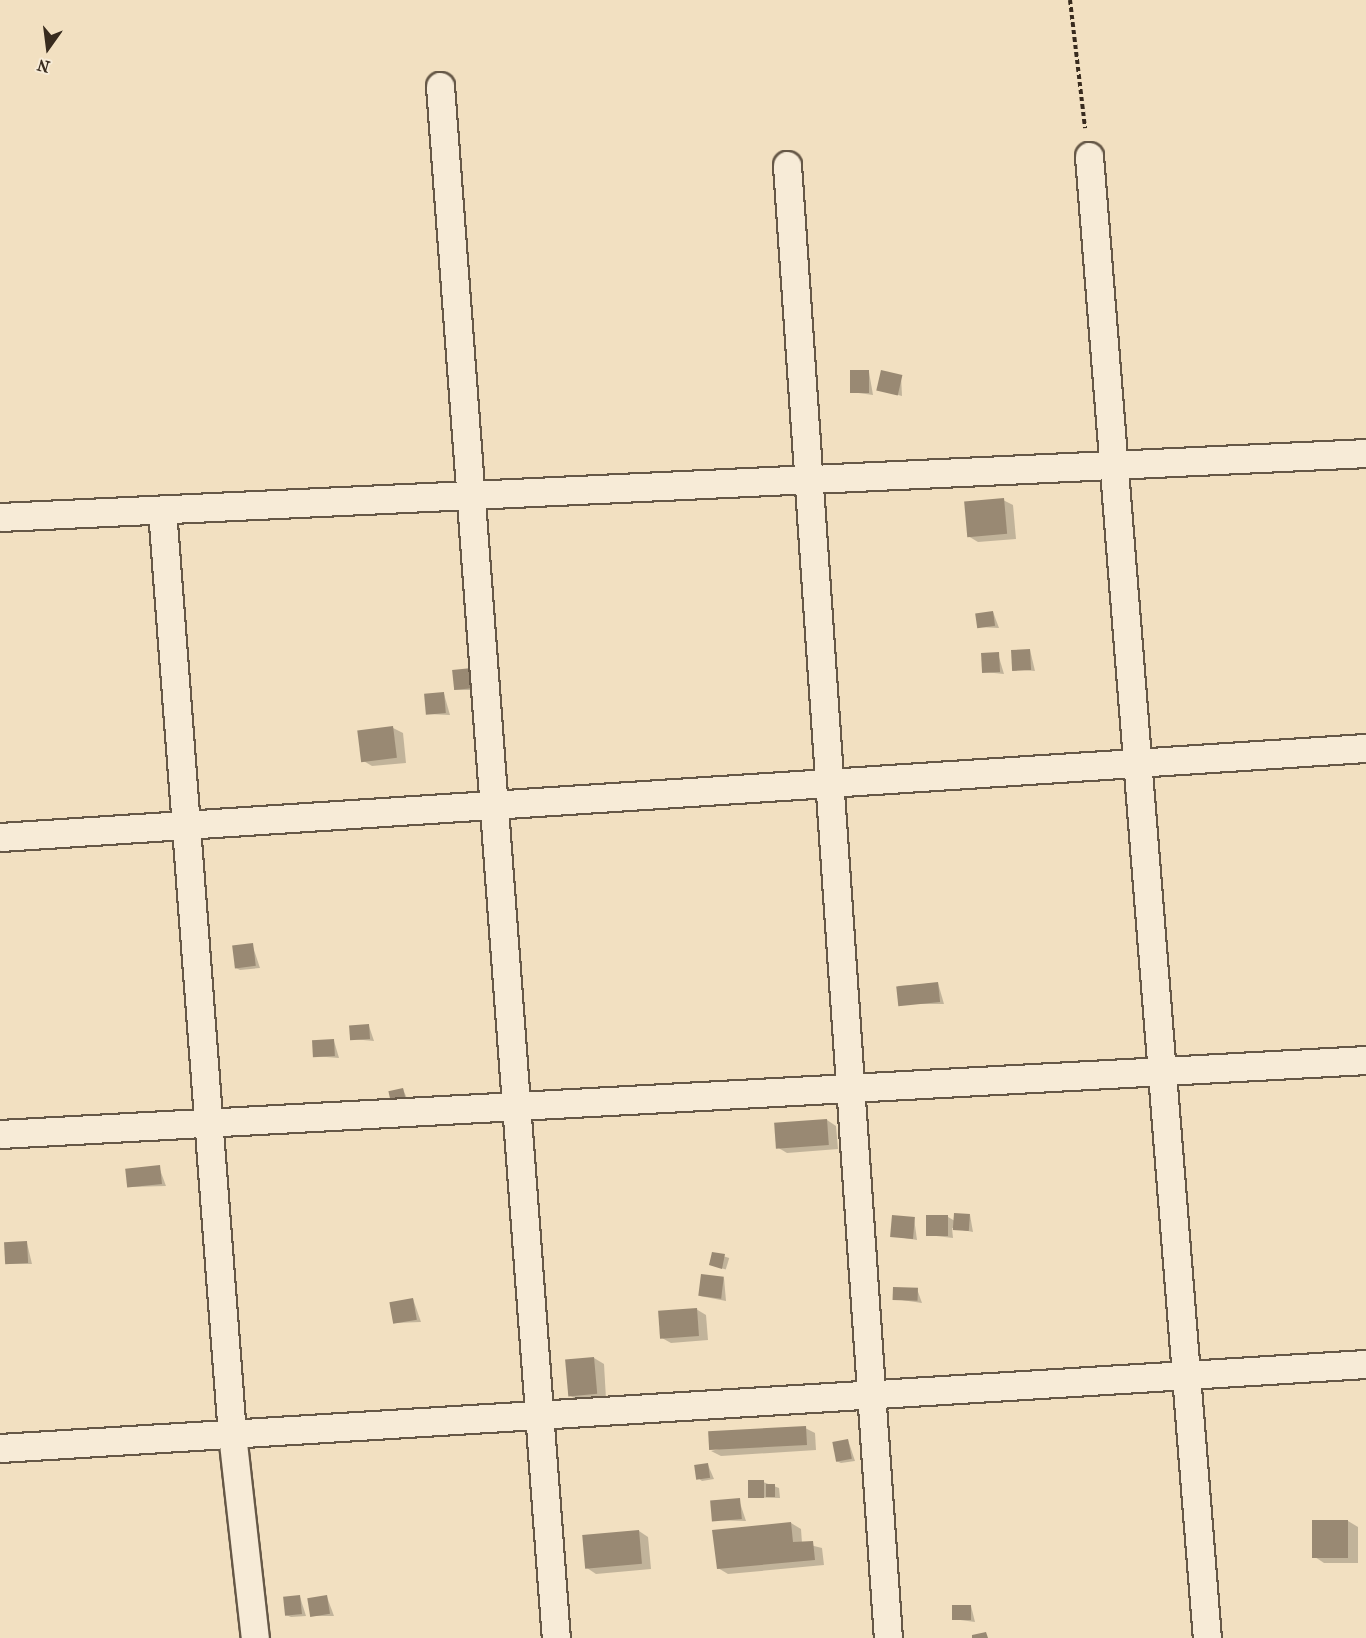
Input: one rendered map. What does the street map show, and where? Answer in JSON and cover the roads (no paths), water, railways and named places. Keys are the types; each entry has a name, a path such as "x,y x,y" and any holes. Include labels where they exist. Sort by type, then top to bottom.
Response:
{"street":[{"path":"440,86 556,1638"},
{"path":"1089,156 1208,1638"},
{"path":"787,165 888,1638"},
{"path":"0,517 1366,453"},
{"path":"162,510 232,1434 255,1638"},
{"path":"0,837 1366,748"},
{"path":"0,1134 1366,1060"},
{"path":"0,1448 1366,1364"}]}
